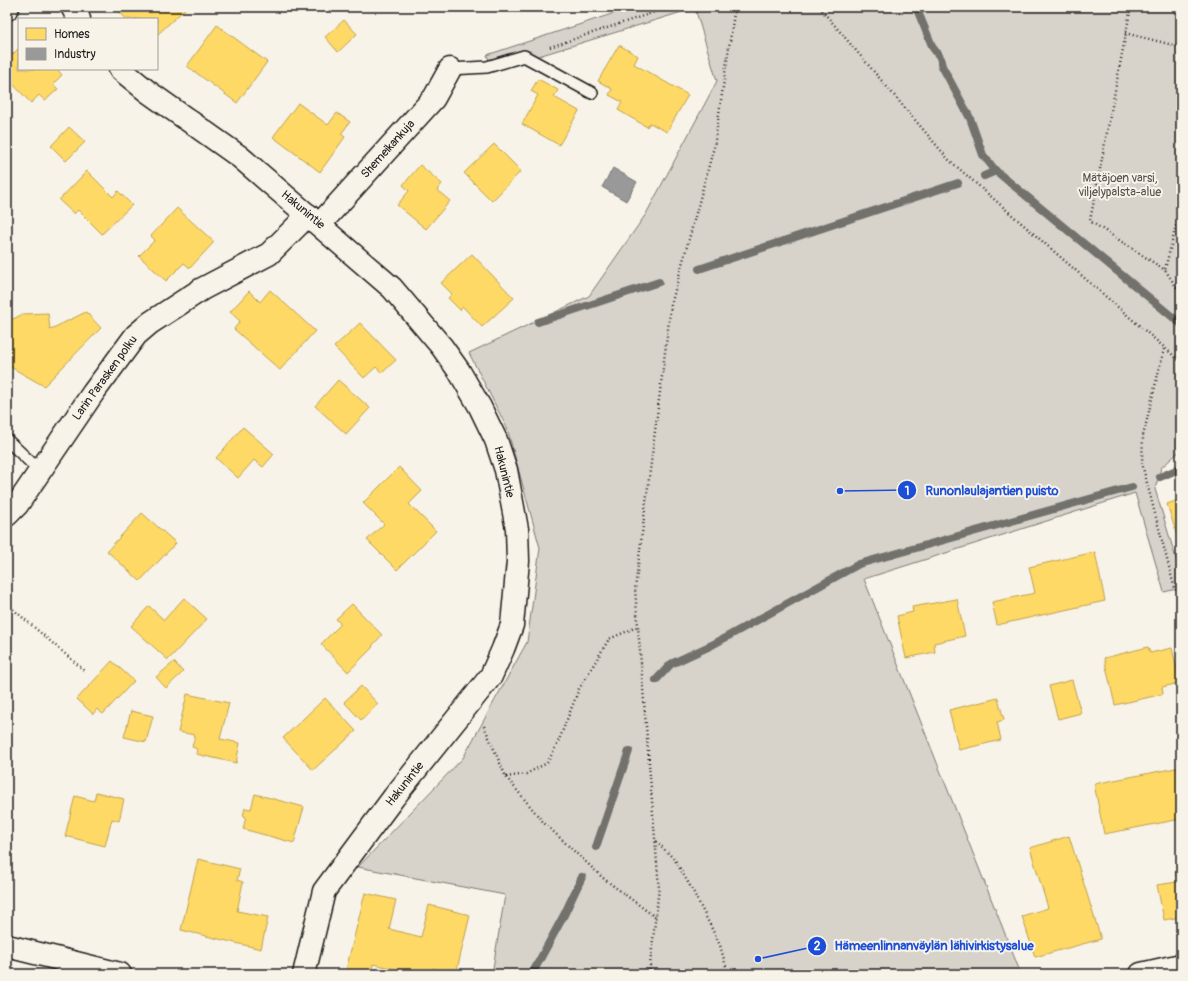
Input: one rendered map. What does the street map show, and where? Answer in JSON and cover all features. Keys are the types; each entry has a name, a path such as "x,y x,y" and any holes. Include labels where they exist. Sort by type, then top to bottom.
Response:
{"street":[{"path":"72,7 78,18"},
{"name":"Shemeikankuja","path":"314,220 434,98 450,69"},
{"name":"Hakunintie","path":"121,70 146,91 240,157 392,288 442,347 480,407 496,440 506,470 517,529 518,561 512,625 491,676 394,796 324,891 304,974"},
{"name":"Larin Parasken polku","path":"7,515 17,505 97,387 136,335 150,323 202,289 269,254 314,220"},
{"path":"7,946 110,973"},
{"path":"1141,974 1181,965"}],"lane":[{"path":"450,69 487,67 524,56 592,93"},
{"path":"7,440 40,471"}],"path":[{"path":"524,56 670,7"},
{"path":"649,974 659,888 635,589 671,305 714,147 735,7"},
{"path":"819,7 948,160 1164,349 1181,362"},
{"path":"1131,7 1090,221 1165,270 1181,294"},
{"path":"1125,33 1181,47"},
{"path":"1165,270 1181,206"},
{"path":"1164,349 1143,436 1142,464 1174,586 1181,598"},
{"path":"7,604 84,671"},
{"path":"506,777 526,774 547,763 557,745 579,689 609,639 638,627"},
{"path":"473,699 506,777 544,823 603,878 656,918"},
{"path":"655,840 675,860 693,891 720,945 728,974"}],"green space":[{"name":"Mätäjoen varsi, viljelypalsta-alue","path":"633,7 1181,7 1181,450 1161,468 1155,489 1181,575 1181,588 1164,592 1135,493 864,579 1021,974 492,974 505,895 358,867 463,758 527,642 540,548 507,428 469,353 589,296 646,214 717,81 695,8 493,70 487,55"}],"building: Homes":[{"path":"122,7 184,7 185,9 158,34 158,18 125,18 118,10"},
{"path":"344,20 357,34 338,52 325,37"},
{"path":"217,25 267,62 237,103 187,66"},
{"path":"619,45 638,56 634,64 688,95 667,132 650,123 647,127 618,110 622,102 609,95 612,89 598,81"},
{"path":"18,49 18,70 58,70 62,75 53,84 58,89 45,101 39,95 31,103 7,78 7,60"},
{"path":"538,79 558,90 554,97 579,111 559,145 522,124 538,95 531,91"},
{"path":"298,103 328,125 337,113 350,122 341,134 345,137 320,172 273,137"},
{"path":"69,127 85,142 66,161 51,146"},
{"path":"494,144 521,171 492,201 464,173"},
{"path":"420,165 442,184 437,190 450,201 426,229 397,205 409,191 403,185"},
{"path":"87,171 113,197 118,191 132,205 102,234 78,210 74,214 59,200"},
{"path":"177,208 214,242 190,268 184,263 166,281 139,256 155,240 151,236"},
{"path":"472,254 514,298 482,327 463,307 460,310 448,298 452,294 441,283"},
{"path":"270,290 315,331 280,370 234,329 240,321 230,312 249,291 260,302"},
{"path":"86,312 101,328 44,386 7,365 7,322 23,314 48,313 50,329"},
{"path":"360,323 396,360 382,373 376,367 364,378 334,347"},
{"path":"338,380 370,408 346,434 315,406"},
{"path":"243,427 274,454 263,467 254,460 238,478 216,458"},
{"path":"399,467 422,491 409,504 436,531 397,570 367,540 384,524 363,503"},
{"path":"1181,499 1181,548 1167,504"},
{"path":"142,513 176,543 140,581 107,551"},
{"path":"1095,552 1105,601 997,625 992,602 1035,593 1029,567"},
{"path":"184,598 207,619 168,660 131,626 149,606 164,620"},
{"path":"957,599 965,636 934,643 935,652 906,658 897,616 913,612 912,607"},
{"path":"352,604 382,635 372,646 373,647 348,672 321,644 341,624 336,619"},
{"path":"1148,647 1150,653 1172,648 1180,683 1162,687 1163,694 1115,705 1104,658"},
{"path":"112,661 134,681 103,714 97,709 93,714 77,699"},
{"path":"174,662 183,672 166,688 156,677"},
{"path":"1072,680 1081,713 1058,719 1049,686"},
{"path":"361,686 378,704 361,720 344,702"},
{"path":"187,694 229,703 220,739 240,743 236,763 196,754 197,749 192,747 195,735 178,732"},
{"path":"325,698 356,731 313,770 283,738"},
{"path":"998,698 1004,720 997,722 1001,740 959,750 949,710"},
{"path":"131,711 153,716 146,742 124,737"},
{"path":"1181,767 1181,819 1104,834 1094,784"},
{"path":"96,792 124,799 119,821 112,819 105,846 65,836 75,796 94,801"},
{"path":"255,794 304,807 294,843 243,829 246,817 243,816 245,808 251,809"},
{"path":"1069,836 1101,939 1035,957 1022,916 1048,908 1030,848"},
{"path":"198,859 240,869 237,880 243,882 237,911 268,917 261,949 181,930"},
{"path":"1181,870 1181,917 1164,920 1157,885 1177,882 1175,871"},
{"path":"365,893 396,900 389,929 421,937 429,905 470,915 456,974 442,974 443,971 433,968 431,974 394,974 395,969 373,964 371,974 345,974"}],"building: Industry":[{"path":"613,168 637,182 626,201 602,187"}],"waterway":[{"path":"916,7 933,48 940,57 942,66 970,118 983,155 996,171 1181,324"},
{"path":"984,176 996,171"},
{"path":"699,269 958,183"},
{"path":"538,322 659,282"},
{"path":"1160,477 1181,468"},
{"path":"656,680 671,664 712,645 859,564 1132,487"},
{"path":"596,847 629,751"},
{"path":"532,974 564,915 582,877"}],"place":[{"name":"Runonlaulajantien puisto","path":"840,491"},
{"name":"Hämeenlinnanväylän lähivirkistysalue","path":"758,959"}]}
